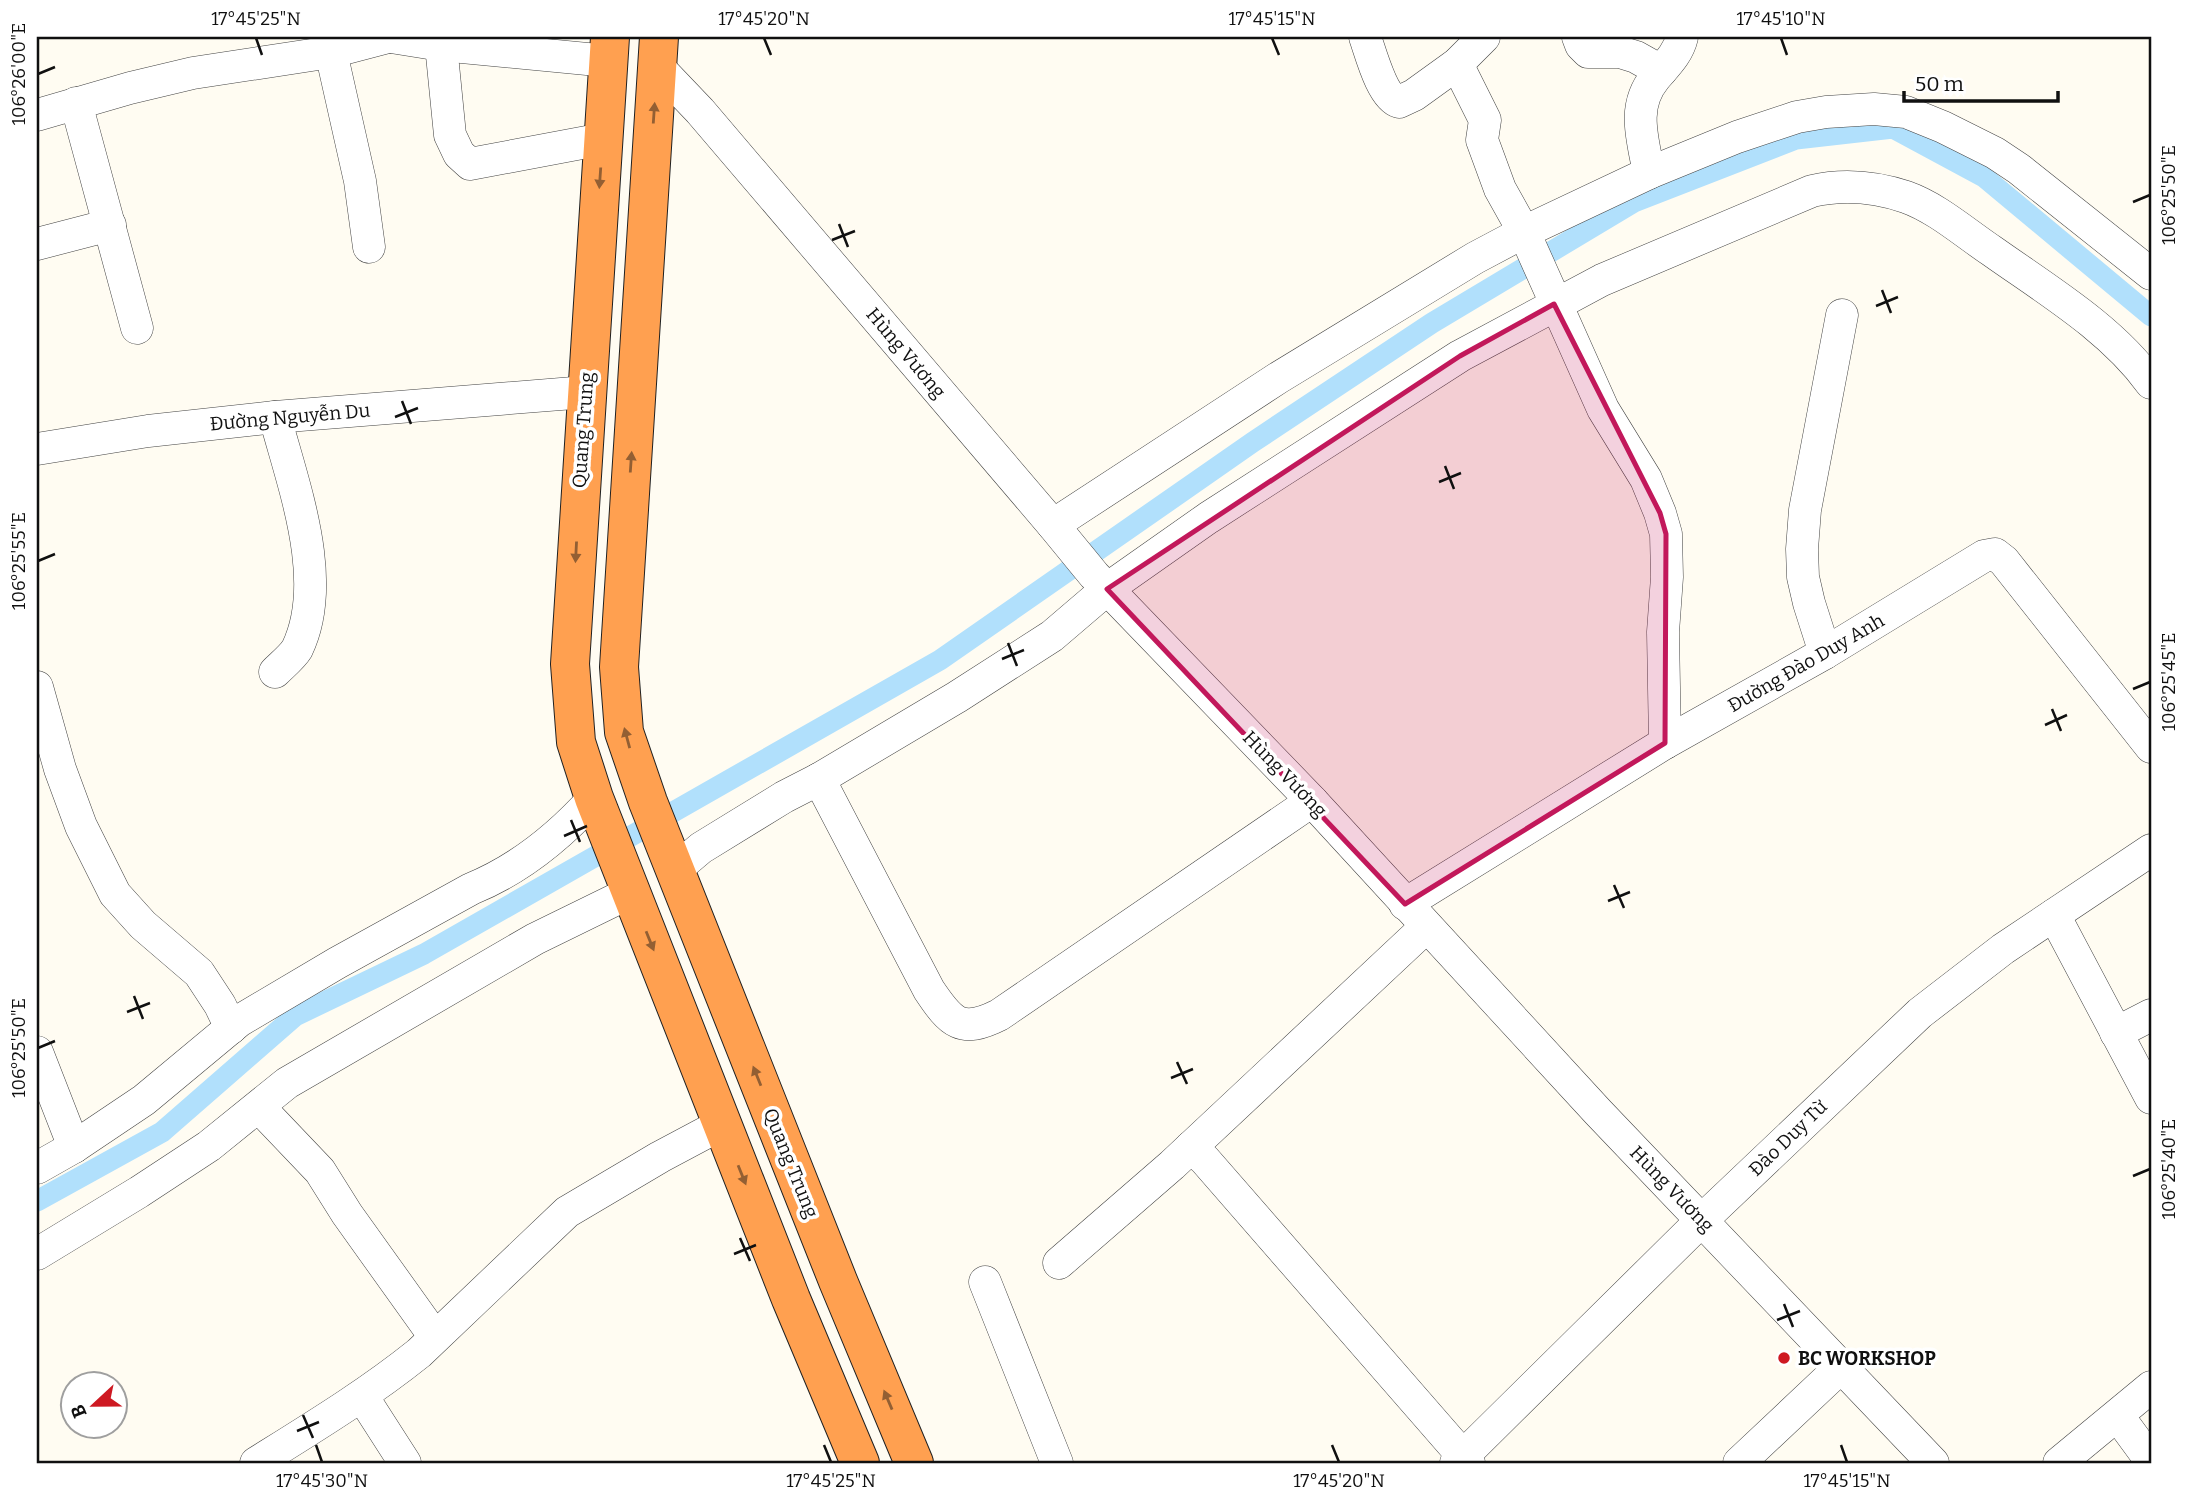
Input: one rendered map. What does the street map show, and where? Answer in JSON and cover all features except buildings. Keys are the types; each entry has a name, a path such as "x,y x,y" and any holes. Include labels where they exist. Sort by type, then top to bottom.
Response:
{"highway":[{"path":"579,496 628,502 659,52 609,49"},
{"name":"Quang Trung","path":"609,49 570,664 576,742 598,809 628,885"},
{"name":"Quang Trung","path":"628,502 619,667 624,732 673,866 838,1281 914,1463"},
{"path":"628,885 791,1298 860,1463"},
{"path":"791,1298 838,1281"}],"street":[{"path":"37,115 192,73 331,52 389,37 441,45 609,49"},
{"path":"1365,37 1384,88 1395,102 1414,95 1457,64 1484,37"},
{"path":"1578,37 1588,52 1620,52 1636,57 1661,71"},
{"path":"1649,173 1639,115 1645,93 1678,49 1682,37"},
{"path":"441,45 450,135 459,153 470,164 603,139"},
{"path":"331,52 360,181 369,247"},
{"name":"Hùng Vương","path":"659,52 700,111 1100,582 1842,1366 1923,1459"},
{"path":"1457,64 1485,120 1482,140 1500,189 1525,236 1603,409 1646,479 1663,524 1666,534 1667,577 1663,632 1665,743"},
{"path":"76,103 137,328"},
{"path":"1057,529 1278,378 1464,265 1649,173 1737,137 1797,117 1874,109 1906,112 1943,127 2011,164 2151,274"},
{"path":"673,866 784,797 957,697 1052,636 1100,582 1208,518 1460,356 1553,302 1812,191 1837,187 1881,190 1909,198 1942,216 2091,323 2142,371 2151,383"},
{"path":"37,244 110,225"},
{"path":"1825,653 1803,577 1802,549 1805,510 1842,315"},
{"name":"Đường Nguyễn Du","path":"37,449 148,431 275,417 586,392"},
{"path":"275,417 304,528 310,568 307,618 296,651 275,672"},
{"name":"Đường Đào Duy Anh","path":"1405,904 1665,743 1825,653 1984,556 1995,554 2004,561 2151,747"},
{"path":"37,687 81,826 115,894 143,925 199,973 231,1028"},
{"path":"818,779 929,990 950,1018 959,1024 972,1026 999,1015 1311,802"},
{"path":"37,1168 74,1147 144,1100 231,1028 337,962 522,864 570,825 598,809"},
{"name":"Đào Duy Từ","path":"1463,1461 1702,1220 1920,1013 1967,975 2151,850"},
{"path":"37,1254 181,1164 287,1083 628,885"},
{"path":"2054,915 2151,1098"},
{"path":"1059,1263 1191,1147 1426,927"},
{"path":"2116,1033 2151,1015"},
{"path":"37,1052 74,1147"},
{"path":"259,1107 320,1171 347,1214 435,1337"},
{"path":"256,1463 362,1396 419,1353 567,1212 722,1124"},
{"path":"1191,1147 1224,1181 1463,1461"},
{"path":"985,1282 1057,1463"},
{"path":"1739,1463 1842,1366"},
{"path":"2059,1463 2151,1387"},
{"path":"362,1396 405,1463"},
{"path":"2118,1416 2151,1461"}],"highlighted area":[{"path":"1554,304 1660,513 1666,534 1665,743 1405,904 1107,589 1460,356"}],"waterway":[{"path":"37,1201 162,1132 295,1016 424,954 940,660 1253,442 1432,323 1634,202 1796,139 1893,128 1984,177 2151,316"}],"place":[{"name":"BC WORKSHOP","path":"1784,1358"}]}
